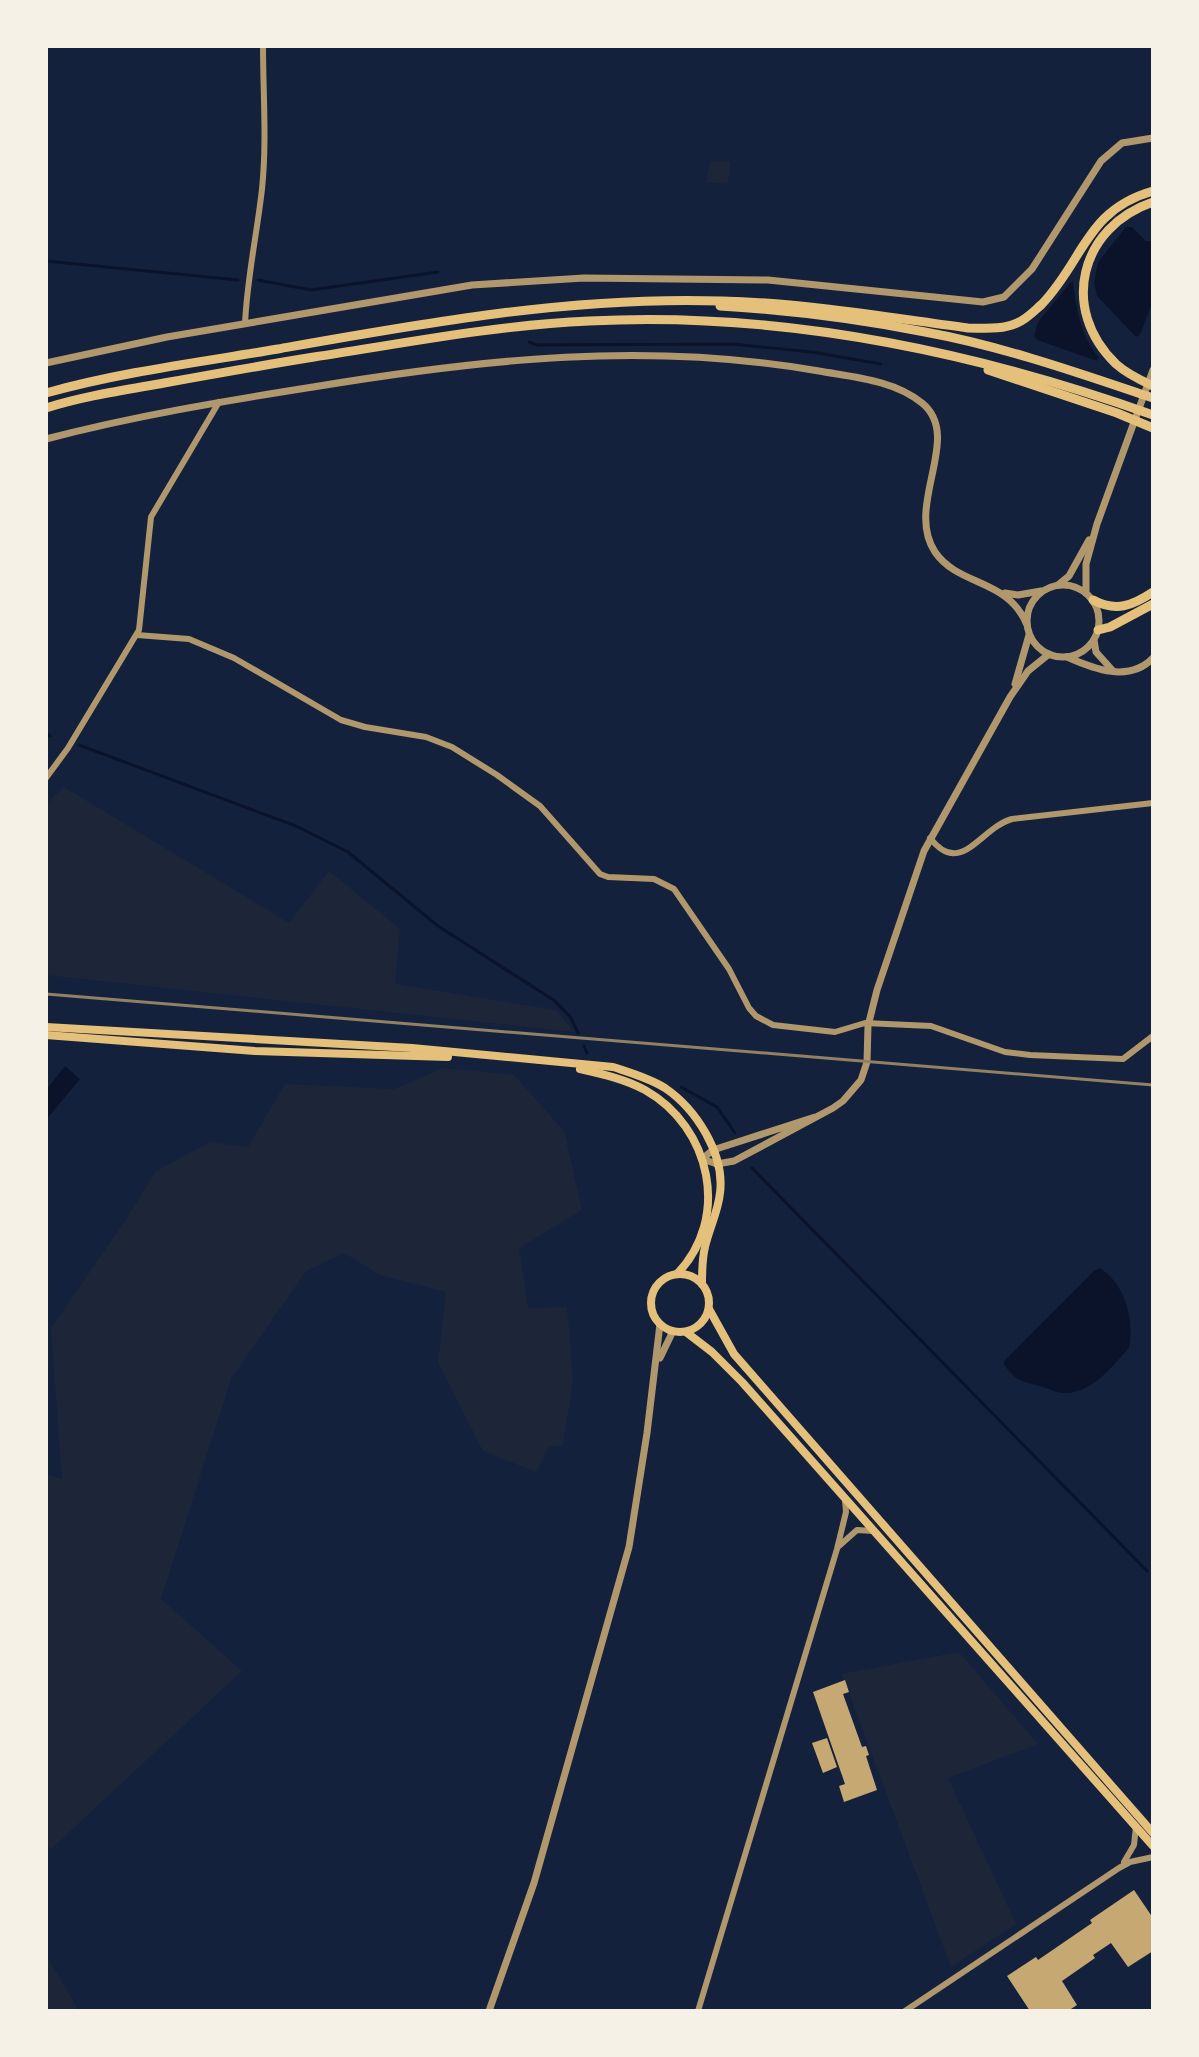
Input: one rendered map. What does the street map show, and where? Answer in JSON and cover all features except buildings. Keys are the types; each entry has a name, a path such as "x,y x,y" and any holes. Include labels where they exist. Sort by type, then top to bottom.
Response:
{"highway":[{"path":"46,393 139,373 464,317 617,302 718,300 790,304 968,328 998,328 1017,323 1031,314 1052,293 1095,227 1107,214 1121,204 1153,191"},
{"path":"1152,378 1117,365 1099,344 1086,319 1083,298 1085,275 1100,237 1124,215 1153,202"},
{"path":"617,302 791,312 927,332 1015,354 1153,398"},
{"path":"46,408 287,361 527,326 590,321 678,320 778,326 857,336 944,353 1153,415"},
{"path":"857,336 995,372 1153,428"},
{"path":"1089,596 1105,606 1116,608 1134,604 1153,592"},
{"path":"1098,630 1110,627 1153,604"}],"main road":[{"path":"46,1027 412,1048 613,1067 644,1077 666,1089 685,1105 700,1124 717,1164 720,1196 705,1246 702,1284 720,1333 743,1365 1153,1833"},
{"path":"46,1035 255,1051 505,1058"},
{"path":"556,1062 645,1090 676,1114 697,1145 710,1187 705,1222 691,1259 677,1274 660,1282 652,1295 652,1311 660,1324 697,1338 742,1382 1153,1846"},
{"path":"677,1274 686,1275 702,1284"},
{"path":"686,1332 701,1324 709,1309"}],"street":[{"path":"245,324 266,134 263,46"},
{"path":"46,363 245,324 472,285 584,278 768,280 983,302 1004,297 1032,269 1101,161 1122,143 1153,138"},
{"path":"46,439 219,402 467,364 581,356 713,356 764,361 895,387 923,404 935,422 937,445 924,510 929,541 946,564 1017,605 1027,625 1029,635 1022,667 1010,697"},
{"path":"1067,657 1084,651 1098,630 1099,620 1089,596 1086,564 1097,524 1152,378"},
{"path":"46,778 68,748 137,635 142,619 151,517 219,402"},
{"path":"999,592 1018,595 1058,585 1079,562 1097,524"},
{"path":"1058,585 1078,588 1089,596"},
{"path":"1027,625 1033,601 1047,589"},
{"path":"137,635 189,639 234,658 341,720 371,729 426,737 467,756 540,806 600,874 654,879 674,889 729,969 749,1008 773,1025 835,1032 869,1023 931,1026 989,1048 1030,1055 1123,1059 1153,1036"},
{"path":"1029,635 1049,654 1113,671 1132,671 1153,658"},
{"path":"1094,640 1096,652 1113,671"},
{"path":"702,1159 717,1164 734,1161 843,1101 861,1080 867,1062 869,1023 886,957 930,838 1010,697 1028,671 1049,654"},
{"path":"930,838 942,850 955,854 966,850 995,825 1012,819 1153,803"},
{"path":"702,1159 713,1150 815,1117"},
{"path":"489,2011 534,1883 629,1547 660,1324"},
{"path":"656,1368 673,1331"},
{"path":"698,2011 837,1549 846,1512 844,1497"},
{"path":"837,1549 852,1532 862,1529 874,1531"},
{"path":"1119,1868 1132,1851 1136,1826"},
{"path":"905,2011 1119,1868 1153,1857"}],"shaded area":[{"path":"710,161 730,162 728,184 706,182"},
{"path":"1126,227 1132,227 1146,241 1153,241 1153,301 1140,335 1136,337 1097,296 1094,283 1098,262"},
{"path":"1071,282 1080,322 1098,357 1097,361 1037,340 1034,336 1038,322"},
{"path":"64,787 289,923 329,871 400,929 395,984 556,1010 574,1032 46,975 46,804"},
{"path":"65,1066 80,1079 46,1120 46,1090"},
{"path":"443,1068 514,1075 564,1131 582,1210 519,1248 528,1308 567,1307 573,1379 563,1445 549,1447 536,1472 483,1451 438,1362 446,1292 380,1275 344,1253 306,1271 231,1379 161,1599 242,1671 50,1850 46,1845 46,1474 62,1479 51,1328 156,1171 210,1142 248,1147 285,1084 394,1089"},
{"path":"1100,1268 1116,1283 1126,1304 1131,1326 1129,1348 1101,1378 1074,1392 1058,1392 1016,1378 1004,1361"},
{"path":"959,1652 1038,1744 948,1778 1016,1924 951,1967 842,1674"},
{"path":"46,1955 79,2011 46,2011"}],"waterway":[{"path":"46,261 238,280"},
{"path":"258,280 311,290 438,272"},
{"path":"529,342 537,345 732,344 812,352 881,364"},
{"path":"46,733 50,736"},
{"path":"79,745 296,826 348,852 438,926 555,1001 571,1018 578,1033"},
{"path":"584,1046 587,1053"},
{"path":"681,1087 717,1107 735,1133"},
{"path":"752,1168 1147,1571"}],"railway":[{"path":"46,994 1153,1085"}]}
